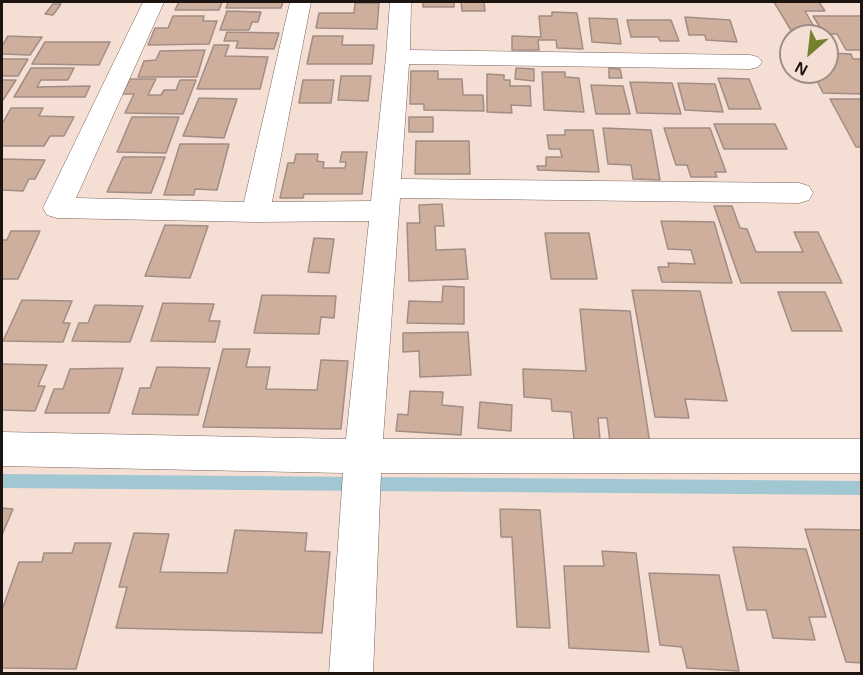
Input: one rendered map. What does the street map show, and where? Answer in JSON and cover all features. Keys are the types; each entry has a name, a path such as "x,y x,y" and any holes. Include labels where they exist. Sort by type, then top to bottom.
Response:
{"street":[{"path":"153,2 57,208 256,212 386,199 799,193"},
{"path":"256,212 300,2"},
{"path":"351,674 362,478 398,57 400,2"},
{"path":"398,57 750,62"},
{"path":"2,449 362,478 861,456"}],"building":[{"path":"179,2 222,2 219,10 175,10"},
{"path":"228,2 283,2 281,8 226,8"},
{"path":"423,2 454,2 454,7 423,7"},
{"path":"461,2 484,2 485,11 462,11"},
{"path":"774,2 819,2 825,11 805,11 812,24 787,24"},
{"path":"355,3 379,3 377,29 316,28 319,13 354,13"},
{"path":"53,4 61,4 53,15 45,14"},
{"path":"227,11 261,12 258,22 252,22 249,30 220,30"},
{"path":"552,12 577,13 583,49 557,48 556,40 538,40 539,50 512,50 512,36 541,37 539,16 552,16"},
{"path":"173,16 204,16 203,21 217,21 209,44 148,45 155,28 168,28"},
{"path":"813,16 862,16 862,50 846,50 839,38 839,24 818,24"},
{"path":"685,17 730,20 737,42 706,40 705,35 689,35"},
{"path":"589,18 617,19 621,44 592,42"},
{"path":"627,20 671,20 679,41 660,41 658,37 631,37"},
{"path":"227,32 279,33 274,49 236,48 238,41 224,41"},
{"path":"8,36 42,37 30,55 2,54 2,46"},
{"path":"313,36 343,36 342,45 374,45 372,64 307,64"},
{"path":"45,42 110,42 99,65 32,64"},
{"path":"214,45 229,45 225,56 268,57 260,89 197,89"},
{"path":"205,50 197,77 138,77 144,61 156,60 160,51"},
{"path":"839,54 851,54 853,59 862,59 862,94 823,93 819,84 839,84"},
{"path":"2,59 28,59 18,76 2,76"},
{"path":"31,68 74,68 68,80 41,80 37,87 90,86 85,97 14,97"},
{"path":"516,68 534,69 534,81 515,79"},
{"path":"609,68 620,69 622,78 609,78"},
{"path":"411,71 438,71 438,79 462,79 463,95 483,95 484,111 424,110 424,104 410,104"},
{"path":"542,72 565,72 565,77 579,78 584,112 544,110"},
{"path":"487,74 504,75 504,80 510,80 510,86 530,86 531,106 511,105 512,113 487,112"},
{"path":"341,76 371,76 368,101 338,100"},
{"path":"718,78 749,79 761,109 729,109"},
{"path":"130,79 156,79 148,95 161,95 164,90 176,90 180,80 196,80 183,114 125,113 134,94 122,94"},
{"path":"2,80 16,80 3,100 2,100"},
{"path":"303,80 334,80 331,103 299,103"},
{"path":"630,82 672,83 681,114 637,113"},
{"path":"678,83 715,84 723,112 685,110"},
{"path":"591,85 623,86 630,114 596,114"},
{"path":"199,98 237,99 224,138 183,136"},
{"path":"830,99 862,99 862,147 856,147"},
{"path":"11,108 43,108 39,116 74,117 64,136 50,136 44,146 2,146 2,124"},
{"path":"132,117 179,117 166,153 117,152"},
{"path":"409,117 433,117 433,132 409,132"},
{"path":"714,124 775,124 787,149 724,149"},
{"path":"603,128 651,130 660,180 633,179 631,165 608,164"},
{"path":"664,128 710,128 726,172 715,172 717,177 691,177 687,165 676,165"},
{"path":"565,130 593,130 599,172 538,170 537,166 546,166 546,157 562,157 560,149 549,149 547,135 565,135"},
{"path":"416,141 469,141 470,174 415,174"},
{"path":"180,144 229,144 217,190 195,189 194,195 164,195"},
{"path":"342,152 367,152 362,194 304,194 303,198 280,198 288,163 294,163 296,154 318,154 317,161 324,162 323,168 345,168 346,162 340,162"},
{"path":"123,157 165,157 151,193 107,192"},
{"path":"2,159 45,160 35,179 29,179 23,191 2,190"},
{"path":"442,204 444,226 435,226 436,250 465,249 468,279 409,281 407,223 420,223 419,205"},
{"path":"714,206 732,206 740,228 747,229 756,252 803,252 794,232 818,232 842,283 741,283"},
{"path":"661,221 714,222 732,283 662,282 658,267 669,267 668,263 695,264 691,250 668,249"},
{"path":"165,225 208,226 190,278 145,276"},
{"path":"11,231 40,231 18,279 2,279 2,240 7,240"},
{"path":"545,233 589,233 597,279 551,279"},
{"path":"314,238 334,239 329,273 308,272"},
{"path":"443,286 464,287 464,324 407,323 409,301 442,302"},
{"path":"632,290 700,291 727,401 685,399 689,418 655,417"},
{"path":"778,292 825,292 842,331 792,331"},
{"path":"262,295 336,296 334,318 321,317 319,334 254,333"},
{"path":"22,300 72,301 63,323 70,323 63,342 3,341"},
{"path":"163,303 214,304 209,321 220,321 215,342 151,341"},
{"path":"95,305 143,306 130,342 72,341 79,323 88,323"},
{"path":"580,309 630,311 650,444 610,442 607,418 598,418 600,440 574,439 571,412 552,411 551,399 524,397 523,369 586,371"},
{"path":"468,332 471,375 420,377 419,351 403,352 403,333"},
{"path":"223,349 250,349 246,367 270,367 266,389 317,390 321,360 348,361 341,429 203,427"},
{"path":"2,364 47,365 38,386 45,386 35,411 2,410"},
{"path":"157,367 210,368 198,415 132,414 140,388 150,388"},
{"path":"123,368 109,413 45,413 54,389 63,389 70,369"},
{"path":"410,391 443,392 442,405 463,407 461,435 396,431 398,414 408,415"},
{"path":"480,402 512,405 511,431 478,428"},
{"path":"2,508 13,509 2,535"},
{"path":"500,509 540,510 550,628 517,627 512,537 501,537"},
{"path":"805,529 862,530 862,663 846,662"},
{"path":"235,530 307,533 305,551 330,552 322,633 116,628 127,587 119,587 134,533 169,534 160,572 227,573"},
{"path":"75,543 111,543 76,669 2,668 2,610 19,562 42,562 44,553 72,553"},
{"path":"733,547 806,549 826,617 809,617 815,640 773,638 766,610 747,610"},
{"path":"602,551 636,553 649,652 569,648 564,566 604,566"},
{"path":"649,573 719,575 739,671 687,668 682,647 660,645"}],"waterway":[{"path":"2,481 862,488"}]}
